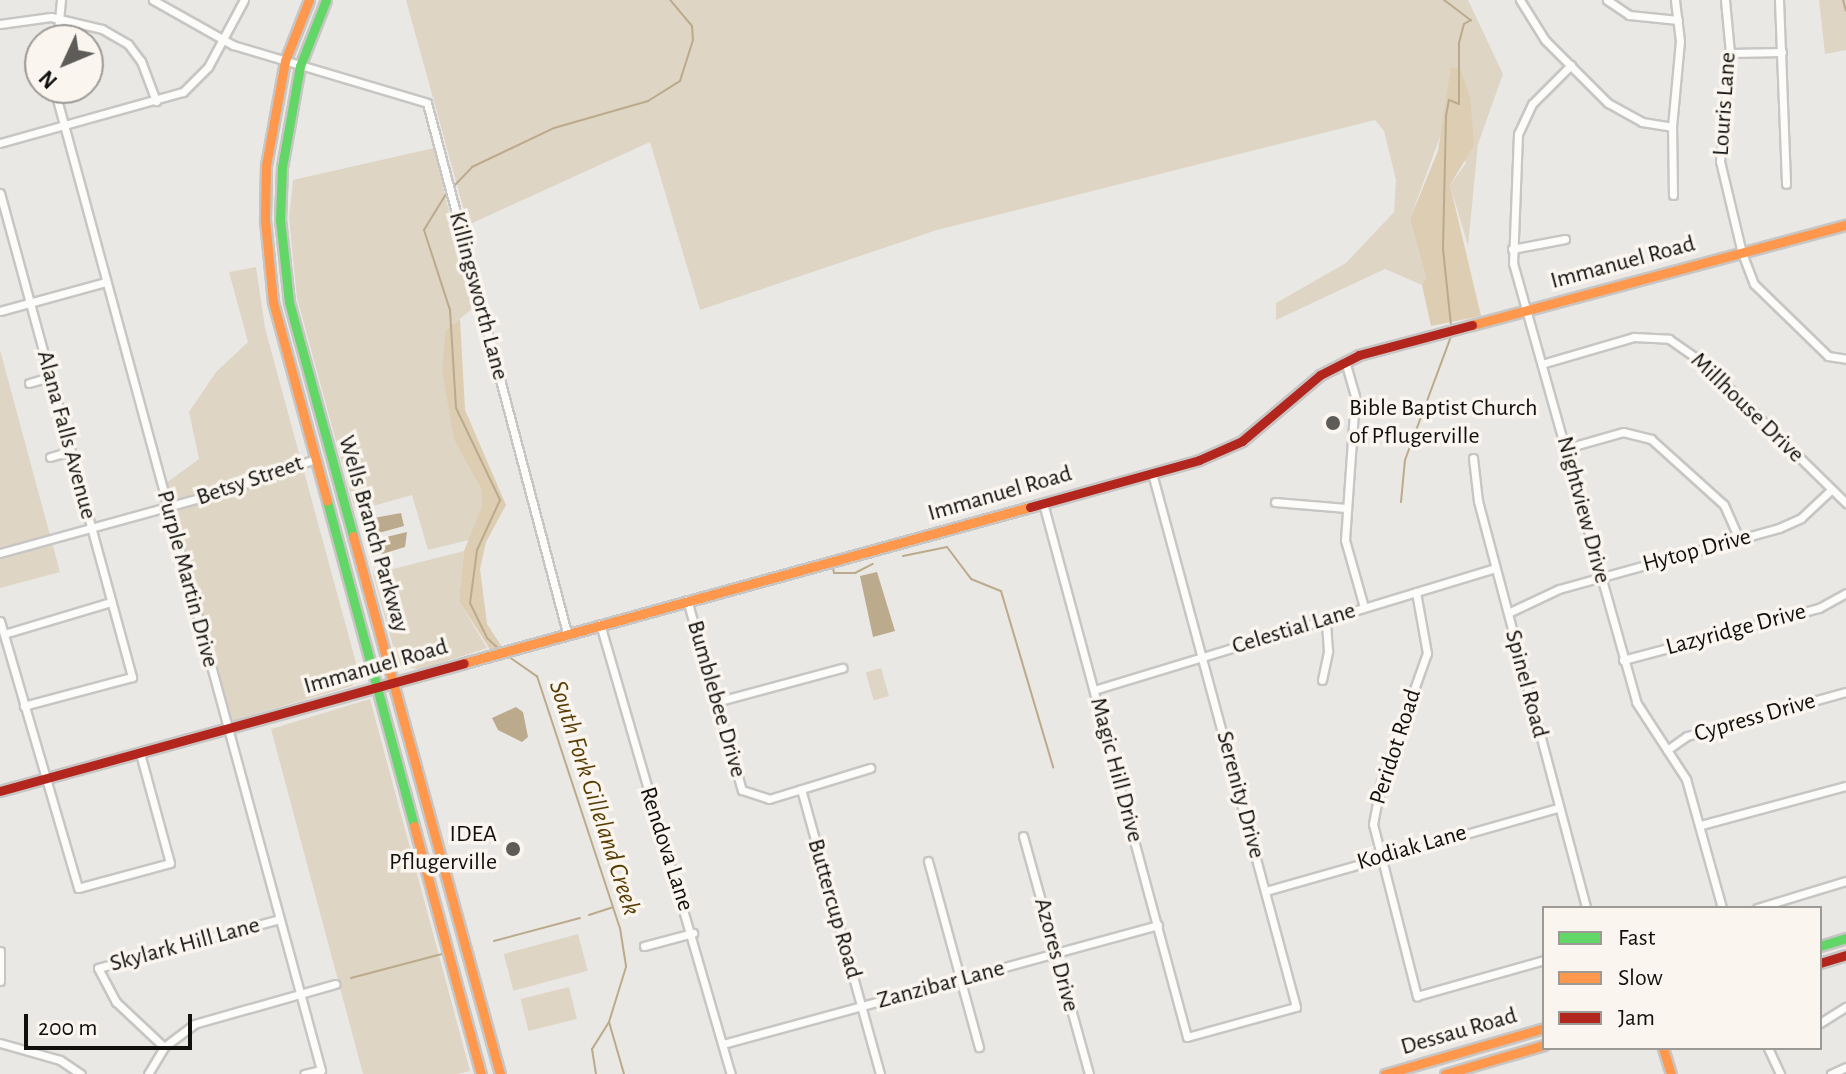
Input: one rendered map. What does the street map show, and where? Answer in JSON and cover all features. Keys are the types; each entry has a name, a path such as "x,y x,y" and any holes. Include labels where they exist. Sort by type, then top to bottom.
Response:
{"street":[{"path":"59,24 61,0"},
{"name":"Killingsworth Lane","path":"153,0 221,39 427,103 567,633"},
{"path":"0,143 156,101 195,82 244,0"},
{"name":"Wells Branch Parkway","path":"309,0 285,61 266,166 266,234 273,302 481,1074"},
{"name":"Wells Branch Parkway","path":"326,0 300,66 282,167 285,275 305,366 465,947 496,1073"},
{"path":"1520,0 1545,40 1624,115 1672,127"},
{"path":"1607,0 1629,15 1678,20"},
{"path":"1673,195 1672,127 1678,20 1675,0"},
{"name":"Louris Lane","path":"1725,0 1730,53 1720,161 1742,253 1754,284 1828,356 1846,359"},
{"path":"1779,0 1786,184"},
{"path":"0,24 60,18 102,29 128,44 141,61 156,101"},
{"path":"1730,53 1782,52"},
{"name":"Nightview Drive","path":"1571,65 1532,104 1518,134 1512,249 1623,660 1641,715 1686,779 1721,906"},
{"name":"Purple Martin Drive","path":"58,104 321,1070 304,1074"},
{"name":"Alana Falls Avenue","path":"0,193 132,677 24,706"},
{"name":"Immanuel Road","path":"0,791 1152,473 1234,446 1308,384 1345,361 1530,308 1846,225"},
{"path":"1512,249 1565,239"},
{"path":"0,311 106,282"},
{"name":"Millhouse Drive","path":"1545,363 1634,337 1669,339 1702,362 1846,503"},
{"path":"1345,361 1355,397 1345,540 1364,607"},
{"path":"29,383 50,377"},
{"path":"1567,448 1623,432 1651,439 1724,505 1739,539"},
{"path":"50,457 71,451"},
{"name":"Spinel Road","path":"1473,458 1495,568 1585,906"},
{"name":"Betsy Street","path":"0,553 167,508 315,459"},
{"name":"Serenity Drive","path":"1152,473 1296,1007 1187,1037"},
{"name":"Hytop Drive","path":"1508,613 1600,577 1793,522 1832,489"},
{"path":"1275,502 1346,508"},
{"name":"Magic Hill Drive","path":"1043,503 1187,1037"},
{"name":"Celestial Lane","path":"1094,690 1495,568"},
{"name":"Peridot Road","path":"1416,592 1427,653 1376,797 1373,824 1378,856 1417,996 1542,961"},
{"name":"Lazyridge Drive","path":"1623,660 1819,608 1846,593"},
{"name":"Bumblebee Drive","path":"687,600 738,784 749,795 769,799 801,789"},
{"path":"4,634 111,602"},
{"path":"1322,680 1328,651 1326,619"},
{"path":"0,621 78,888 170,863 140,753"},
{"name":"Rendova Lane","path":"600,624 655,821 693,933 731,1074"},
{"path":"716,702 842,668"},
{"name":"Cypress Drive","path":"1667,750 1687,736 1846,692"},
{"path":"801,789 870,768"},
{"path":"1701,825 1846,786"},
{"name":"Buttercup Road","path":"801,789 880,1074"},
{"name":"Kodiak Lane","path":"1266,891 1378,856 1558,808"},
{"name":"Azores Drive","path":"1023,836 1089,1074"},
{"path":"928,861 979,1047"},
{"path":"1764,906 1846,881"},
{"name":"Skylark Hill Lane","path":"164,1047 116,1002 98,968 280,919"},
{"name":"Zanzibar Lane","path":"723,1044 1158,925"},
{"path":"644,946 693,933"},
{"path":"1822,945 1844,939 1846,955 1822,962"},
{"path":"448,952 465,947"},
{"path":"0,951 0,981"},
{"path":"148,1074 164,1047 194,1024 335,984"},
{"path":"1822,1022 1846,1007"},
{"name":"Dessau Road","path":"1385,1074 1542,1029"},
{"path":"0,1043 60,1060 81,1074"},
{"name":"Dessau Road","path":"1445,1074 1542,1046"},
{"path":"1664,1050 1671,1074"},
{"path":"1769,1050 1780,1074"}],"shaded area":[{"path":"406,0 1468,0 1503,74 1478,144 1468,246 1450,185 1466,163 1441,134 1410,219 1426,278 1422,285 1385,269 1276,320 1276,303 1346,263 1394,212 1396,180 1384,131 1375,120 937,230 700,310 650,142 468,225"},
{"path":"1819,0 1846,0 1846,50 1825,54"},
{"path":"1451,67 1460,69 1470,96 1474,145 1450,185 1481,316 1431,326 1422,285 1426,278 1410,219 1438,151"},
{"path":"434,148 472,309 446,330 454,440 481,489 482,506 469,540 428,550 412,495 355,511 297,298 289,218 293,180"},
{"path":"256,267 265,328 359,674 352,686 231,721 166,483 199,459 189,412 216,372 248,342 229,272"},
{"path":"460,319 465,410 506,505 486,542 480,569 487,624 502,647 491,651 459,601 464,551 482,506 481,489 454,440 442,370 446,330"},
{"path":"0,350 60,572 0,588"},
{"path":"401,513 404,526 375,534 367,530 368,519"},
{"path":"407,532 405,547 382,554 372,551 374,540"},
{"path":"464,551 459,601 487,648 419,670 398,664 373,574"},
{"path":"877,572 895,631 873,637 860,576"},
{"path":"881,668 889,696 874,700 866,672"},
{"path":"370,699 470,1071 458,1074 363,1074 271,729"},
{"path":"516,707 523,712 528,737 522,742 498,730 492,718"},
{"path":"578,934 588,971 513,991 504,954"},
{"path":"569,987 577,1019 528,1031 520,999"}],"waterway":[{"name":"South Fork Gilleland Creek","path":"453,187 472,167 554,128 648,101 680,81 693,40 692,26 670,0"},
{"path":"1444,0 1471,20 1464,24 1459,43 1459,104 1449,100 1446,116 1443,249 1451,325"},
{"path":"1843,0 1846,11"},
{"name":"South Fork Gilleland Creek","path":"446,194 424,230 450,310 456,408 500,500 477,550 470,603 487,638 500,650"},
{"path":"1401,502 1405,460 1451,336"},
{"path":"903,556 947,547 971,579 1001,591 1053,767"},
{"path":"833,567 834,573 855,573 873,564"},
{"name":"South Fork Gilleland Creek","path":"505,654 537,676 620,928 626,967 609,1022 592,1049 596,1074"},
{"path":"589,915 613,907"},
{"path":"494,941 580,918"},
{"path":"351,978 442,954"},
{"path":"609,1022 624,1074"}],"traffic: fast":[{"path":"326,0 300,66 282,167 280,219 289,302 353,536"},
{"path":"327,501 414,826"},
{"path":"1822,945 1846,938"}],"traffic: slow":[{"path":"309,0 285,61 266,166 265,220 273,302 327,501"},
{"path":"1472,325 1846,225"},
{"path":"464,663 1030,507"},
{"path":"353,536 500,1074"},
{"path":"414,826 481,1074"},
{"path":"1385,1074 1542,1029"},
{"path":"1445,1074 1542,1046"},
{"path":"1664,1050 1671,1074"}],"traffic: jam":[{"path":"1030,507 1199,460 1242,441 1320,375 1359,355 1472,325"},
{"path":"0,791 464,663"},
{"path":"1822,962 1846,955"}],"place":[{"name":"Bible Baptist Church of Pflugerville","path":"1333,423"},
{"name":"IDEA Pflugerville","path":"513,849"}]}
